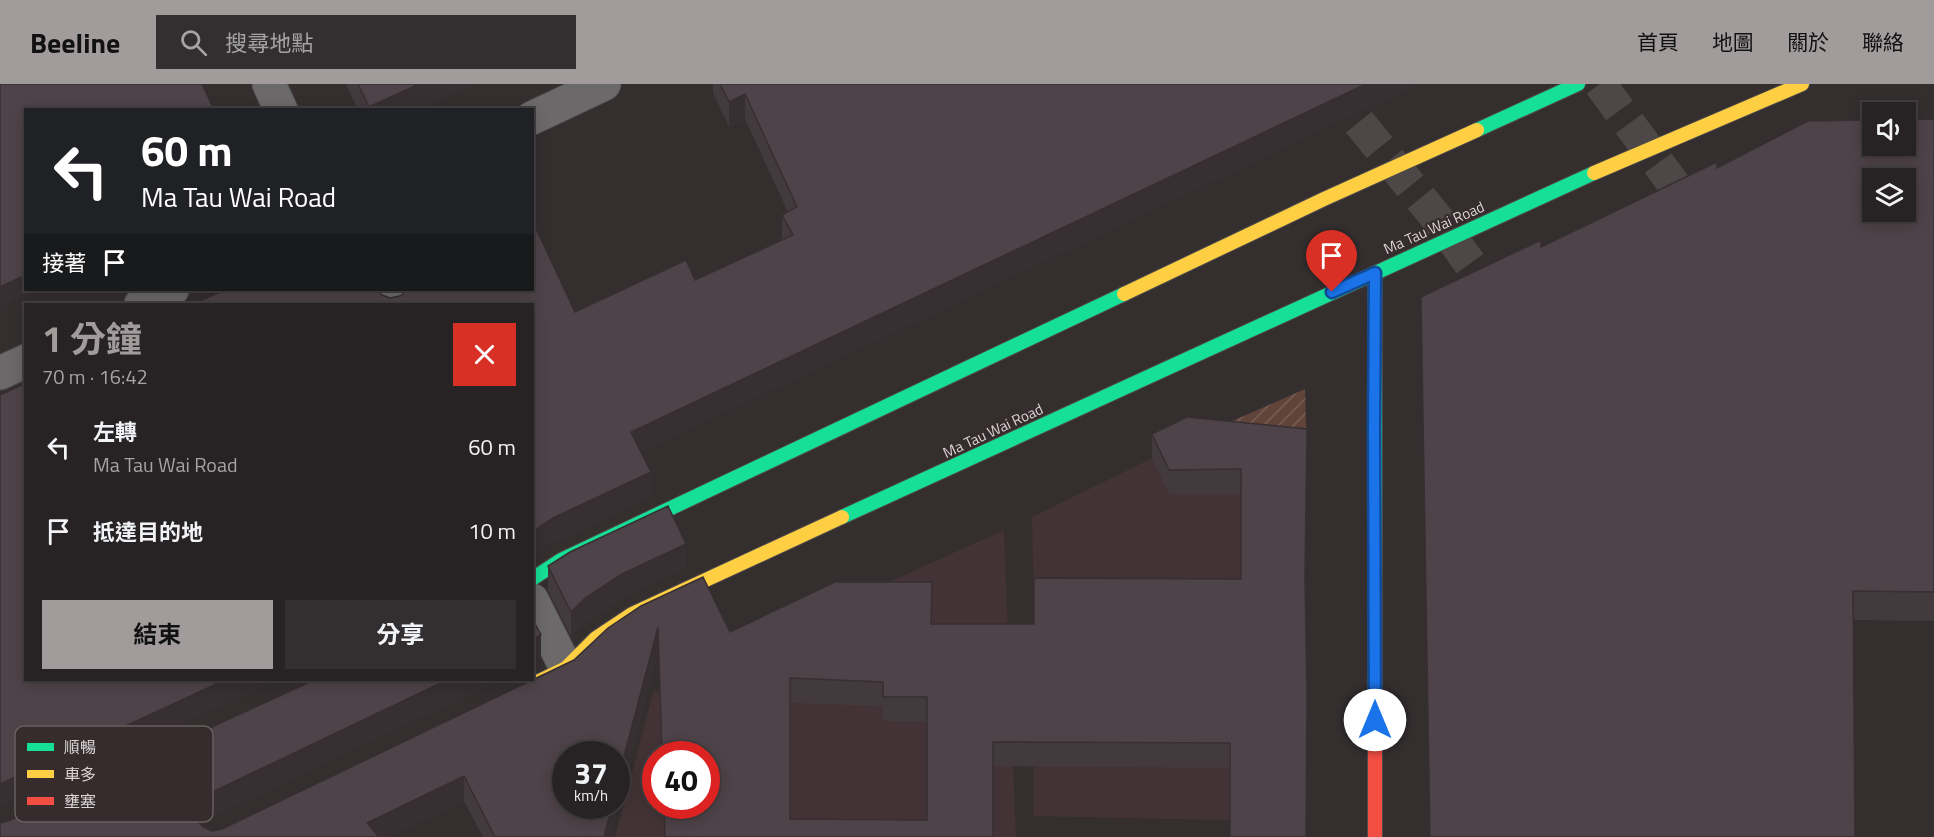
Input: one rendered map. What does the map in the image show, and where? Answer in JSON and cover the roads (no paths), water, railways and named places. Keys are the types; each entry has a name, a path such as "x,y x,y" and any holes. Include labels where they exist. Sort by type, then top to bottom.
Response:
{"main road":[{"path":"534,578 572,555 1324,199 1578,84"},
{"name":"Ma Tau Wai Road","path":"524,688 566,668 596,638 632,614 1564,186 1802,84"},
{"path":"1375,273 1376,837"}],"street":[{"path":"269,84 280,108"},
{"path":"534,117 604,84"},
{"path":"143,303 170,291"},
{"path":"0,373 24,362"},
{"path":"534,604 566,668"}],"tunnel":[{"path":"1328,84 1443,226 1502,308"},
{"path":"1600,84 1700,220"}]}
